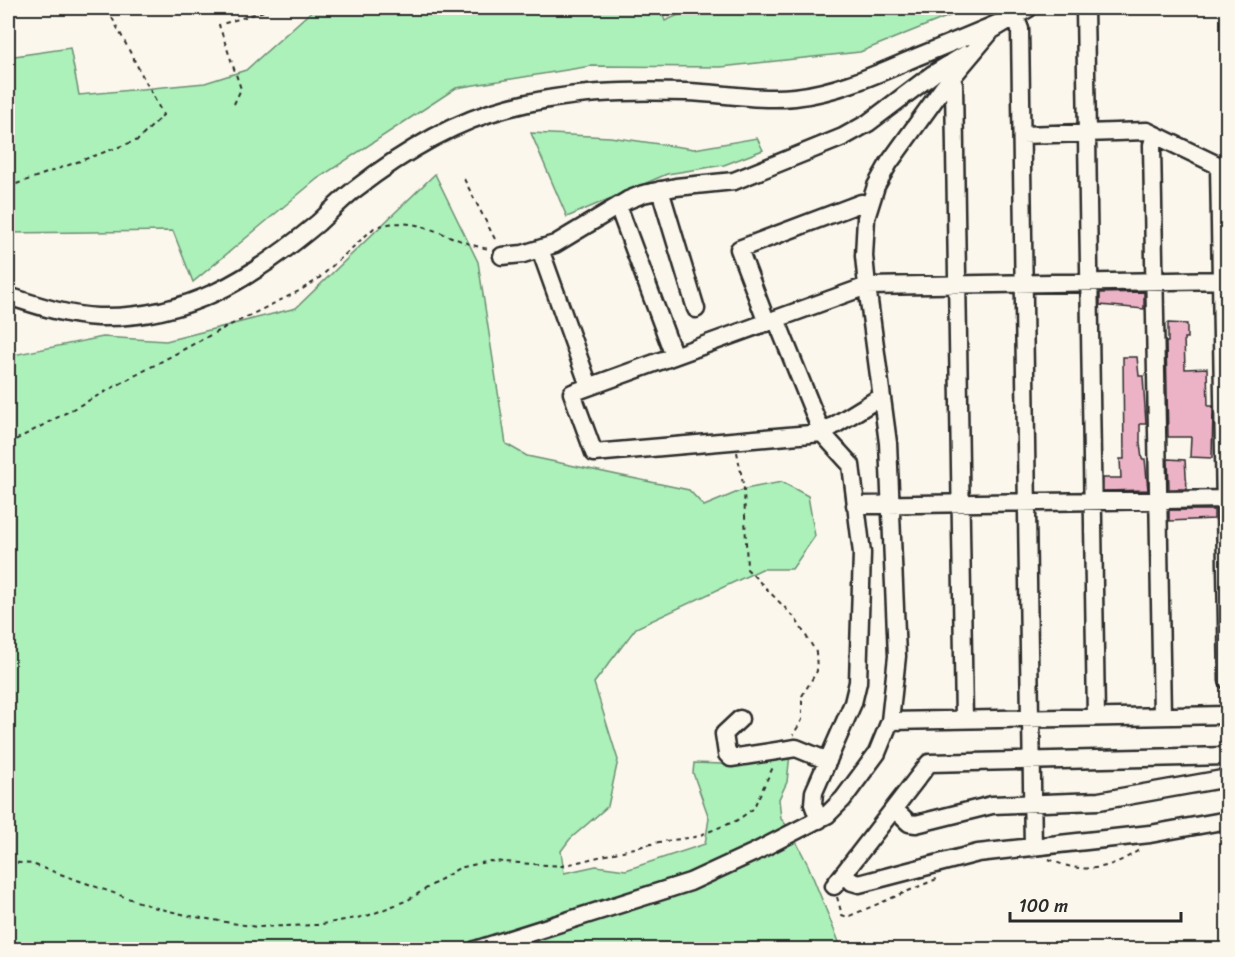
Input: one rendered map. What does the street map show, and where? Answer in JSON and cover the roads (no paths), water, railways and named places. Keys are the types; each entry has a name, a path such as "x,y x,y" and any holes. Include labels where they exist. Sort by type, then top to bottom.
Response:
{"street":[{"path":"1085,8 1096,717"},
{"path":"475,950 690,882 819,820 827,815 850,790 877,753 890,721 897,656 888,443 867,286 864,255 866,218 876,186 889,163 951,78 992,30 1022,12"},
{"path":"1022,12 1020,30 1032,804 1038,848"},
{"path":"8,296 39,306 96,317 153,314 202,301 249,274 317,223 354,190 400,158 448,130 506,108 585,93 688,92 736,97 795,97 853,84 1022,12"},
{"path":"502,253 540,249 555,244 618,206 643,194 734,181 843,136 868,123 933,74 977,47"},
{"path":"951,78 954,85 964,720"},
{"path":"1022,135 1147,131 1223,168 1227,681"},
{"path":"1155,135 1152,145 1162,716"},
{"path":"660,190 696,309"},
{"path":"819,820 813,804 814,792 853,703 858,682 862,553 850,465 822,433 739,249 861,203 870,204"},
{"path":"618,206 674,356"},
{"path":"540,249 590,386"},
{"path":"882,400 874,401 822,433 594,453 572,393 867,286 1224,281"},
{"path":"855,505 1226,499"},
{"path":"890,721 1227,715"},
{"path":"740,719 724,734 727,754 731,758 796,748 828,761"},
{"path":"834,886 929,763 1227,756"},
{"path":"894,809 909,823 916,824 992,805 1099,801 1227,778"},
{"path":"844,873 852,882 859,884 978,853 1156,833 1227,820"}]}
